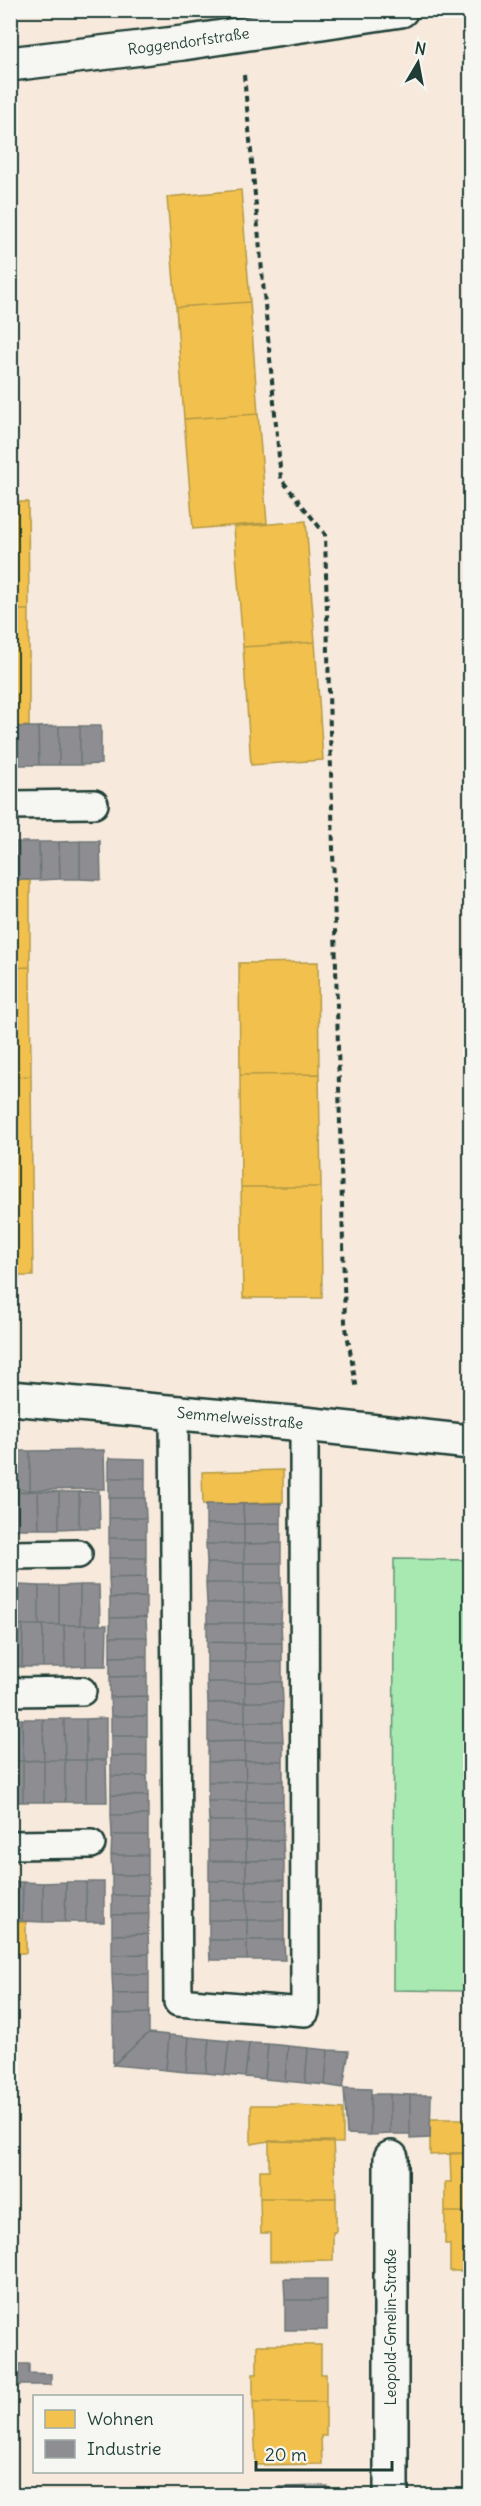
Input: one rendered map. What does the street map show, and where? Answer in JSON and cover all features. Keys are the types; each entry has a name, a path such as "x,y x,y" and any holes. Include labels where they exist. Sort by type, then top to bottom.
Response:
{"street":[{"name":"Roggendorfstraße","path":"10,64 401,10"},
{"name":"Semmelweisstraße","path":"10,1398 304,1424 471,1442"},
{"name":"Leopold-Gmelin-Straße","path":"391,2158 391,2496"}],"lane":[{"path":"10,805 94,804"},
{"path":"174,1413 178,2002 305,2012 304,1424"},
{"path":"10,1555 78,1554"},
{"path":"10,1692 82,1691"},
{"path":"10,1845 91,1844"}],"path":[{"path":"240,34 281,479 325,534 345,1322 365,1432"}],"green space":[{"path":"394,1559 470,1560 470,1991 393,1990"}],"building: Wohnen":[{"path":"241,190 250,302 176,307 167,197"},
{"path":"250,302 258,414 184,419 176,307"},
{"path":"258,414 267,523 193,529 184,419"},
{"path":"10,502 28,502 29,610 10,610"},
{"path":"306,521 315,642 243,647 234,527"},
{"path":"10,610 29,610 29,726 10,727"},
{"path":"315,642 323,760 251,765 243,647"},
{"path":"10,880 30,880 30,967 10,968"},
{"path":"318,962 319,1074 240,1075 239,963"},
{"path":"30,967 31,1076 10,1077 10,968"},
{"path":"319,1074 321,1187 241,1187 240,1075"},
{"path":"31,1076 33,1276 10,1276 10,1077"},
{"path":"241,1187 321,1187 322,1298 243,1298"},
{"path":"283,1470 283,1502 203,1505 202,1472"},
{"path":"10,1922 26,1922 26,1953 10,1953"},
{"path":"251,2105 297,2105 343,2109 343,2143 269,2141 251,2144"},
{"path":"430,2119 470,2119 470,2153 430,2155"},
{"path":"269,2141 333,2141 336,2198 260,2198 260,2170 269,2170"},
{"path":"450,2153 470,2153 470,2212 445,2212 445,2182 451,2182"},
{"path":"260,2198 336,2198 333,2260 270,2261 270,2233 261,2233"},
{"path":"445,2212 470,2212 470,2271 450,2271 450,2244 445,2244"},
{"path":"257,2345 321,2345 321,2374 326,2374 326,2402 253,2402 253,2374 257,2374"},
{"path":"253,2402 326,2402 326,2436 321,2436 322,2464 256,2465"}],"building: Industrie":[{"path":"59,726 59,765 39,765 38,727"},
{"path":"59,726 80,726 80,765 59,765"},
{"path":"80,726 101,726 101,764 80,765"},
{"path":"18,727 38,727 39,765 18,765"},
{"path":"80,841 100,841 101,880 80,879"},
{"path":"80,841 80,879 60,879 59,842"},
{"path":"10,842 19,842 19,880 10,880"},
{"path":"19,842 39,842 40,880 19,880"},
{"path":"39,842 59,842 60,879 40,880"},
{"path":"104,1450 105,1489 30,1490 30,1451"},
{"path":"10,1451 30,1451 30,1490 10,1490"},
{"path":"109,1458 145,1459 145,1478 109,1478"},
{"path":"109,1478 145,1478 145,1498 109,1498"},
{"path":"10,1490 18,1490 18,1529 10,1529"},
{"path":"38,1491 59,1492 59,1529 39,1529"},
{"path":"38,1491 39,1529 18,1529 18,1492"},
{"path":"99,1491 100,1528 79,1528 79,1492"},
{"path":"59,1492 79,1492 79,1528 59,1529"},
{"path":"109,1498 145,1498 146,1518 109,1518"},
{"path":"281,1503 281,1523 244,1524 243,1504"},
{"path":"206,1504 243,1504 244,1524 206,1524"},
{"path":"109,1518 146,1518 146,1538 109,1538"},
{"path":"281,1523 281,1543 244,1544 244,1524"},
{"path":"206,1524 244,1524 244,1544 206,1544"},
{"path":"109,1538 146,1538 146,1558 109,1558"},
{"path":"281,1543 281,1563 244,1563 244,1544"},
{"path":"206,1544 244,1544 244,1563 207,1563"},
{"path":"109,1558 146,1558 146,1577 109,1578"},
{"path":"207,1563 244,1563 244,1583 206,1583"},
{"path":"244,1563 281,1563 281,1583 244,1583"},
{"path":"146,1577 146,1597 110,1598 109,1578"},
{"path":"206,1583 244,1583 244,1603 207,1603"},
{"path":"244,1583 281,1583 282,1603 244,1603"},
{"path":"19,1585 39,1586 39,1625 19,1625"},
{"path":"19,1585 19,1625 10,1625 10,1586"},
{"path":"80,1585 80,1625 59,1625 59,1586"},
{"path":"80,1585 99,1585 100,1625 80,1625"},
{"path":"39,1586 59,1586 59,1625 39,1625"},
{"path":"146,1597 146,1617 110,1618 110,1598"},
{"path":"207,1603 244,1603 244,1623 207,1623"},
{"path":"244,1603 282,1603 281,1623 244,1623"},
{"path":"146,1617 147,1637 110,1637 110,1618"},
{"path":"207,1623 244,1623 244,1643 207,1642"},
{"path":"244,1623 281,1623 282,1643 244,1643"},
{"path":"10,1625 23,1625 22,1667 10,1666"},
{"path":"23,1625 43,1625 43,1667 22,1667"},
{"path":"43,1625 64,1625 65,1667 43,1667"},
{"path":"64,1625 86,1625 86,1666 65,1667"},
{"path":"86,1625 107,1625 106,1666 86,1666"},
{"path":"110,1637 147,1637 147,1656 110,1657"},
{"path":"207,1642 244,1643 245,1662 207,1662"},
{"path":"244,1643 282,1643 282,1662 245,1662"},
{"path":"147,1656 147,1676 110,1677 110,1657"},
{"path":"207,1662 245,1662 245,1682 207,1682"},
{"path":"245,1662 282,1662 282,1682 245,1682"},
{"path":"147,1676 147,1696 110,1697 110,1677"},
{"path":"207,1682 245,1682 245,1702 208,1703"},
{"path":"245,1682 282,1682 283,1702 245,1702"},
{"path":"147,1696 147,1716 111,1716 110,1697"},
{"path":"245,1702 283,1702 282,1722 245,1722"},
{"path":"245,1702 245,1722 208,1722 208,1703"},
{"path":"111,1716 147,1716 147,1736 111,1736"},
{"path":"106,1718 106,1760 86,1760 86,1719"},
{"path":"10,1719 22,1719 23,1761 10,1761"},
{"path":"22,1719 43,1719 44,1760 23,1761"},
{"path":"43,1719 64,1719 65,1760 44,1760"},
{"path":"64,1719 86,1719 86,1760 65,1760"},
{"path":"208,1722 245,1722 245,1741 208,1742"},
{"path":"245,1722 282,1722 283,1741 245,1741"},
{"path":"111,1736 147,1736 147,1756 111,1756"},
{"path":"245,1741 283,1741 283,1761 245,1761"},
{"path":"245,1741 245,1761 208,1762 208,1742"},
{"path":"111,1756 147,1756 147,1776 111,1776"},
{"path":"44,1760 44,1802 23,1802 23,1761"},
{"path":"44,1760 65,1760 65,1802 44,1802"},
{"path":"65,1760 86,1760 86,1802 65,1802"},
{"path":"86,1760 106,1760 107,1802 86,1802"},
{"path":"10,1761 23,1761 23,1802 10,1802"},
{"path":"245,1761 246,1781 208,1782 208,1762"},
{"path":"245,1761 283,1761 283,1781 246,1781"},
{"path":"111,1776 147,1776 148,1796 111,1795"},
{"path":"246,1781 283,1781 283,1801 246,1801"},
{"path":"246,1781 246,1801 208,1801 208,1782"},
{"path":"111,1795 148,1796 148,1815 111,1815"},
{"path":"208,1801 246,1801 246,1821 209,1821"},
{"path":"246,1801 283,1801 283,1820 246,1821"},
{"path":"111,1815 148,1815 148,1835 112,1835"},
{"path":"283,1820 283,1840 246,1841 246,1821"},
{"path":"209,1821 246,1821 246,1841 209,1841"},
{"path":"112,1835 148,1835 148,1855 111,1855"},
{"path":"283,1840 284,1860 246,1861 246,1841"},
{"path":"209,1841 246,1841 246,1861 209,1861"},
{"path":"111,1855 148,1855 148,1875 112,1875"},
{"path":"284,1860 284,1880 246,1881 246,1861"},
{"path":"209,1861 246,1861 246,1881 209,1881"},
{"path":"112,1875 148,1875 148,1895 112,1895"},
{"path":"284,1880 284,1900 247,1900 246,1881"},
{"path":"209,1881 246,1881 247,1900 209,1900"},
{"path":"10,1882 23,1882 22,1921 10,1921"},
{"path":"23,1882 43,1883 43,1922 22,1921"},
{"path":"66,1882 65,1922 43,1922 43,1883"},
{"path":"66,1882 86,1882 86,1922 65,1922"},
{"path":"86,1882 104,1882 104,1922 86,1922"},
{"path":"112,1895 148,1895 149,1914 112,1915"},
{"path":"209,1900 247,1900 247,1920 209,1920"},
{"path":"247,1900 284,1900 284,1920 247,1920"},
{"path":"149,1914 148,1934 112,1935 112,1915"},
{"path":"209,1920 247,1920 247,1940 209,1940"},
{"path":"247,1920 284,1920 284,1940 247,1940"},
{"path":"148,1934 149,1954 112,1955 112,1935"},
{"path":"209,1940 247,1940 247,1960 210,1960"},
{"path":"247,1940 284,1940 285,1960 247,1960"},
{"path":"149,1954 149,1974 112,1974 112,1955"},
{"path":"112,1974 149,1974 149,1993 113,1994"},
{"path":"149,1993 149,2013 113,2014 113,1994"},
{"path":"149,2013 149,2033 113,2065 113,2014"},
{"path":"149,2033 169,2035 166,2070 113,2065"},
{"path":"169,2035 189,2037 186,2072 166,2070"},
{"path":"189,2037 209,2039 206,2073 186,2072"},
{"path":"209,2039 229,2041 225,2075 206,2073"},
{"path":"229,2041 249,2043 245,2077 225,2075"},
{"path":"249,2043 268,2044 265,2079 245,2077"},
{"path":"268,2044 288,2046 285,2081 265,2079"},
{"path":"288,2046 308,2048 305,2083 285,2081"},
{"path":"308,2048 328,2050 325,2085 305,2083"},
{"path":"328,2050 349,2051 343,2088 325,2085"},
{"path":"344,2088 371,2089 370,2135 347,2134"},
{"path":"371,2094 390,2094 390,2134 370,2135"},
{"path":"390,2094 410,2095 410,2134 390,2134"},
{"path":"410,2095 431,2095 430,2138 410,2139"},
{"path":"284,2279 327,2279 327,2300 285,2300"},
{"path":"285,2300 327,2300 327,2330 285,2330"},
{"path":"10,2364 29,2364 29,2373 51,2374 51,2385 10,2385"},
{"path":"327,2486 327,2496 280,2496 279,2487"}]}
